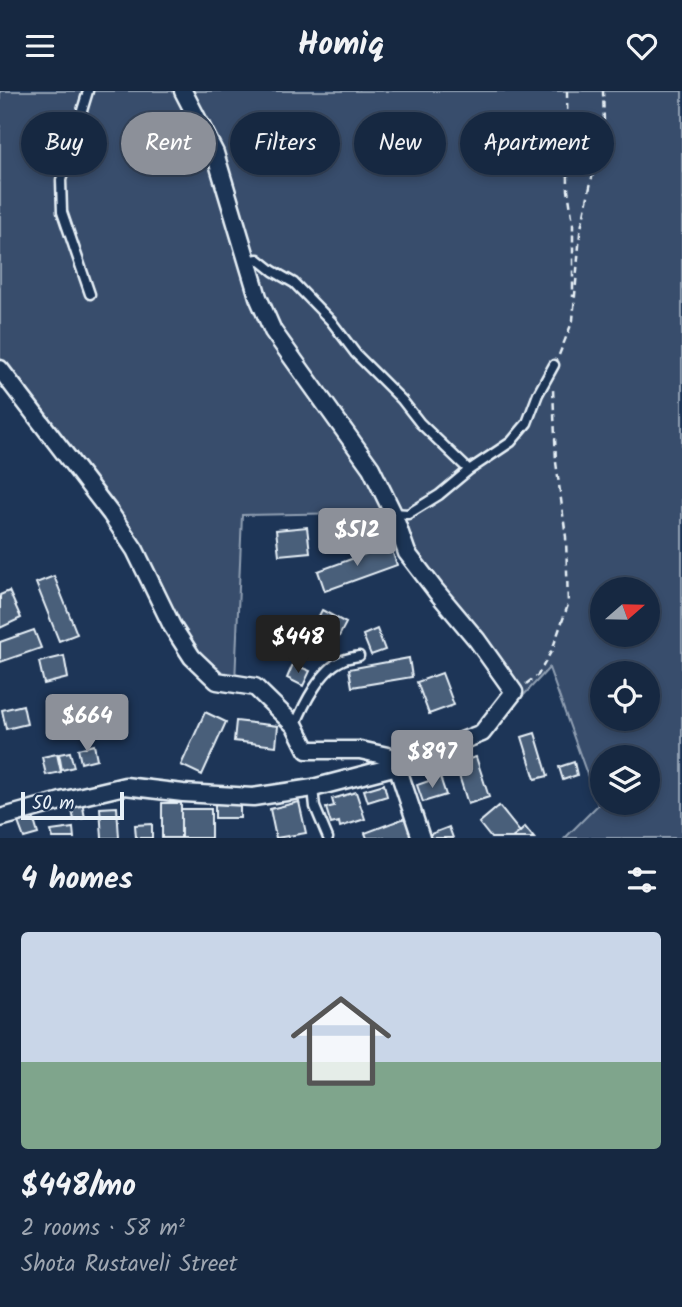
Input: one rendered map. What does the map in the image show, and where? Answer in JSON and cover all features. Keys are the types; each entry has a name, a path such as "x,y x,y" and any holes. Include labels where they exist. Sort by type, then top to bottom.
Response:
{"street":[{"path":"0,818 61,800 125,786 253,797 313,788 397,766 482,733 514,692 477,640 407,553 393,513 371,468 274,331 258,297 215,153 183,91"},
{"path":"0,369 111,514 135,550 172,626 192,657 217,681 256,687 295,726 307,750 360,750 391,757 397,766 421,838"}],"lane":[{"path":"88,91 61,180 62,212 90,294"},
{"path":"247,261 258,259 294,283 420,423 469,470"},
{"path":"393,513 408,514 511,442 527,423 538,394 554,365"},
{"path":"295,726 306,701 330,670 341,660 359,656"},
{"path":"313,788 315,807 327,838"}],"path":[{"path":"567,91 568,190 573,223 573,316"},
{"path":"514,692 538,675 552,650 568,605 566,537 556,462 554,365 573,316 580,233 604,122 603,91"}],"shaded area":[{"path":"0,91 682,91 682,838 565,838 590,813 660,815 660,745 590,745 590,783 549,668 524,695 421,561 398,512 242,515 235,683 185,640 125,526 0,362"}],"building":[{"path":"307,527 310,552 279,555 276,530"},
{"path":"390,545 397,565 325,591 318,571"},
{"path":"54,576 77,634 59,641 36,583"},
{"path":"9,591 21,618 0,628 0,595"},
{"path":"322,610 346,623 335,644 311,631"},
{"path":"377,629 385,650 371,655 363,635"},
{"path":"34,630 41,648 0,662 0,642"},
{"path":"64,656 68,678 44,684 39,662"},
{"path":"409,658 412,677 352,687 349,669"},
{"path":"293,664 310,671 303,686 287,678"},
{"path":"442,673 454,705 429,714 417,682"},
{"path":"23,705 27,724 6,729 2,710"},
{"path":"205,712 226,722 202,775 181,765"},
{"path":"236,721 278,726 276,746 234,741"},
{"path":"535,733 548,776 535,779 522,737"},
{"path":"94,745 97,759 81,763 78,749"},
{"path":"70,752 74,767 62,770 59,754"},
{"path":"57,754 61,772 46,775 42,757"},
{"path":"476,757 489,797 468,804 455,763"},
{"path":"574,762 577,775 563,780 559,767"},
{"path":"440,777 446,795 423,802 417,785"},
{"path":"384,784 387,796 368,802 364,790"},
{"path":"356,792 365,819 340,827 339,822 331,824 326,808 334,806 332,799"},
{"path":"82,802 85,818 74,820 71,805"},
{"path":"299,802 306,833 276,838 270,809"},
{"path":"162,803 181,803 181,838 162,838"},
{"path":"215,803 240,803 240,818 215,818"},
{"path":"499,806 520,832 512,838 491,838 479,823"},
{"path":"117,807 119,838 102,838 100,808"},
{"path":"181,809 211,809 211,838 181,838"},
{"path":"33,817 38,834 24,838 18,822"},
{"path":"405,818 412,838 367,838 365,833"},
{"path":"152,824 152,838 136,838 135,825"},
{"path":"449,827 453,838 429,838 428,835"},
{"path":"525,827 534,838 512,838 520,832"},
{"path":"73,828 74,838 53,838 51,831"}]}
